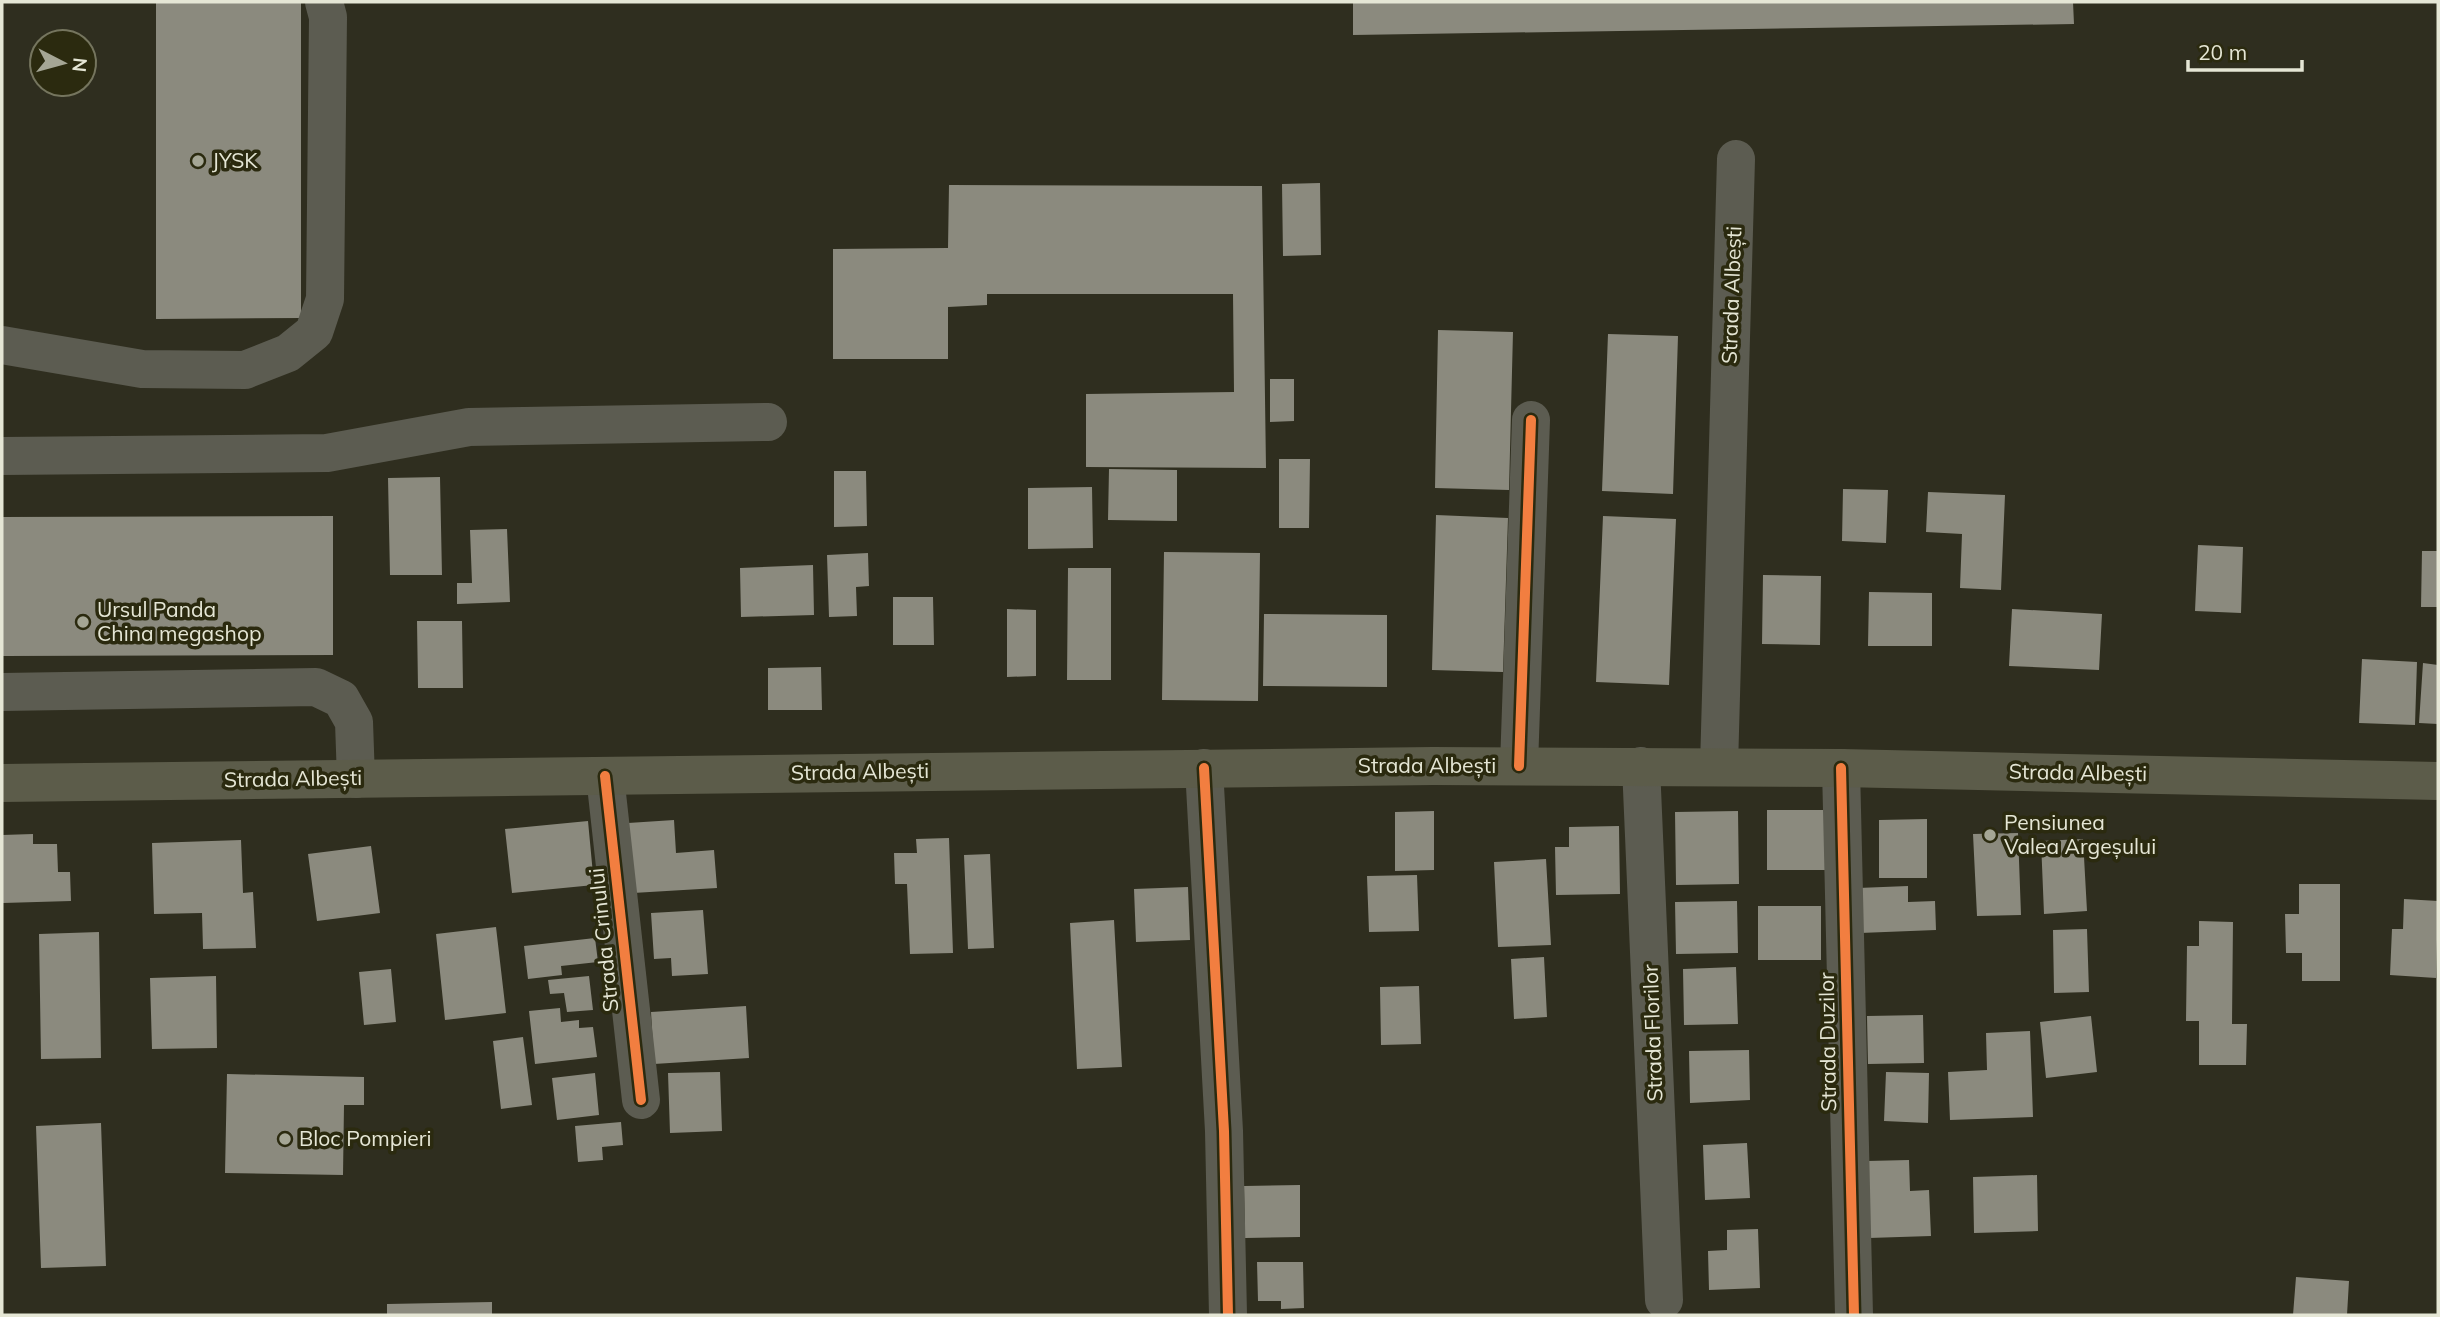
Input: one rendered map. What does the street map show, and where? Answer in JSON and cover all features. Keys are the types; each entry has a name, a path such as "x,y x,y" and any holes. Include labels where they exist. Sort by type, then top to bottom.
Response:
{"main road":[{"name":"Strada Albești","path":"2,783 1519,766 1841,768 2438,781"}],"street":[{"path":"2,345 142,369 245,370 288,353 314,332 325,299 328,17 324,2"},
{"name":"Strada Albești","path":"1718,766 1736,159"},
{"path":"1519,766 1531,420"},
{"path":"2,456 327,453 469,427 768,422"},
{"path":"2,692 316,687 341,699 354,722 356,779"},
{"name":"Strada Florilor","path":"1642,766 1664,1300"},
{"path":"1204,768 1223,1117 1228,1315"},
{"name":"Strada Duzilor","path":"1841,768 1854,1315"},
{"name":"Strada Crinului","path":"605,776 641,1100"}],"building":[{"path":"156,2 301,2 301,318 156,319"},
{"path":"1353,2 2073,2 2074,24 1353,35"},
{"path":"1320,183 1321,255 1283,256 1282,184"},
{"path":"949,185 1262,186 1266,468 1086,467 1086,394 1234,392 1233,294 987,294 987,305 948,307 948,359 833,359 833,249 948,248"},
{"path":"1438,330 1513,332 1509,490 1435,488"},
{"path":"1608,334 1678,336 1673,494 1602,491"},
{"path":"1270,379 1294,379 1294,421 1270,422"},
{"path":"1279,459 1310,459 1309,528 1279,528"},
{"path":"1109,469 1177,470 1177,521 1108,520"},
{"path":"834,471 866,471 867,526 834,527"},
{"path":"440,477 442,575 390,575 388,478"},
{"path":"1092,487 1093,548 1028,549 1028,488"},
{"path":"1843,489 1888,490 1886,543 1842,541"},
{"path":"1928,492 2005,495 2001,590 1960,588 1962,534 1926,532"},
{"path":"1436,515 1508,518 1503,672 1432,670"},
{"path":"333,516 333,655 2,656 2,517"},
{"path":"1603,516 1676,519 1669,685 1596,682"},
{"path":"507,529 510,602 457,604 457,583 472,583 470,530"},
{"path":"2198,545 2243,547 2241,613 2195,611"},
{"path":"2422,551 2438,551 2438,607 2421,607"},
{"path":"1164,552 1260,553 1258,701 1162,700"},
{"path":"868,553 869,586 856,587 857,616 829,617 827,555"},
{"path":"813,565 814,615 741,617 740,568"},
{"path":"1068,568 1111,568 1111,680 1067,680"},
{"path":"1763,575 1821,576 1820,645 1762,644"},
{"path":"1869,592 1932,593 1932,646 1868,646"},
{"path":"893,597 933,597 934,645 893,645"},
{"path":"1007,609 1036,610 1036,676 1007,677"},
{"path":"2012,609 2102,614 2099,670 2009,666"},
{"path":"1264,614 1387,615 1387,687 1263,686"},
{"path":"417,621 462,621 463,688 418,688"},
{"path":"2362,659 2417,662 2415,725 2359,723"},
{"path":"2423,663 2438,665 2438,724 2419,723"},
{"path":"821,667 822,710 768,710 768,668"},
{"path":"1767,810 1825,810 1825,870 1767,870"},
{"path":"1434,811 1434,870 1395,871 1395,812"},
{"path":"1738,811 1739,884 1676,885 1675,812"},
{"path":"1927,819 1927,878 1879,878 1879,820"},
{"path":"674,820 676,853 714,850 717,888 633,893 628,823"},
{"path":"588,821 594,885 512,893 505,829"},
{"path":"1619,826 1620,894 1556,895 1555,847 1569,847 1569,827"},
{"path":"2018,833 2021,915 1977,916 1973,834"},
{"path":"33,834 33,844 57,844 58,872 70,872 71,901 3,903 2,835"},
{"path":"949,838 953,953 910,954 907,884 895,884 894,853 917,853 916,839"},
{"path":"2083,839 2087,911 2044,914 2041,841"},
{"path":"241,840 243,893 253,892 256,948 203,949 202,913 154,914 152,843"},
{"path":"371,846 380,913 317,921 308,854"},
{"path":"990,854 994,948 968,949 964,855"},
{"path":"1546,859 1551,945 1498,947 1494,862"},
{"path":"1417,875 1419,931 1369,932 1367,876"},
{"path":"2299,884 2340,884 2340,981 2302,981 2302,953 2286,953 2285,914 2299,914"},
{"path":"1908,886 1908,902 1935,901 1936,930 1860,933 1858,888"},
{"path":"1188,887 1190,940 1136,942 1134,889"},
{"path":"2404,899 2438,901 2436,978 2390,975 2392,929 2403,929"},
{"path":"1737,901 1738,953 1676,954 1675,902"},
{"path":"1758,906 1821,906 1821,960 1758,960"},
{"path":"703,910 708,974 672,976 671,958 654,959 651,913"},
{"path":"1114,920 1122,1067 1077,1069 1070,923"},
{"path":"2199,921 2233,922 2232,1024 2247,1024 2246,1065 2199,1065 2199,1021 2186,1021 2187,946 2199,946"},
{"path":"496,927 506,1013 445,1020 436,934"},
{"path":"2087,929 2089,992 2054,993 2053,930"},
{"path":"99,932 101,1058 41,1059 39,934"},
{"path":"595,938 598,962 561,966 562,975 528,979 524,946"},
{"path":"1544,957 1547,1017 1514,1019 1511,959"},
{"path":"1736,967 1738,1024 1684,1025 1683,969"},
{"path":"391,969 396,1022 364,1025 359,972"},
{"path":"216,976 217,1048 152,1049 150,978"},
{"path":"589,976 593,1010 567,1012 564,993 550,994 548,980"},
{"path":"1419,986 1421,1044 1381,1045 1380,987"},
{"path":"746,1006 749,1058 654,1064 651,1012"},
{"path":"560,1008 561,1022 579,1020 579,1028 593,1027 597,1057 535,1064 529,1011"},
{"path":"1923,1015 1924,1063 1868,1064 1867,1016"},
{"path":"2091,1016 2097,1072 2046,1078 2040,1022"},
{"path":"2030,1031 2033,1117 1950,1120 1948,1072 1987,1070 1986,1033"},
{"path":"523,1037 532,1105 501,1109 493,1041"},
{"path":"1749,1050 1750,1100 1690,1103 1689,1051"},
{"path":"720,1072 722,1131 670,1133 668,1073"},
{"path":"1886,1072 1929,1073 1928,1123 1884,1121"},
{"path":"595,1073 599,1115 557,1120 552,1078"},
{"name":"Bloc Pompieri","path":"227,1074 364,1077 364,1105 344,1105 343,1175 225,1173"},
{"path":"621,1122 623,1145 602,1147 603,1160 578,1162 575,1126"},
{"path":"101,1123 106,1266 41,1268 36,1126"},
{"path":"1747,1143 1750,1198 1705,1200 1703,1145"},
{"path":"1909,1160 1910,1191 1929,1190 1931,1236 1869,1238 1867,1161"},
{"path":"2037,1175 2038,1231 1974,1233 1973,1177"},
{"path":"1300,1185 1300,1237 1245,1238 1244,1186"},
{"path":"1758,1229 1760,1288 1709,1290 1708,1251 1727,1250 1727,1230"},
{"path":"1257,1262 1303,1262 1304,1308 1281,1309 1281,1301 1258,1301"},
{"path":"2296,1277 2349,1281 2347,1315 2293,1315"},
{"path":"492,1302 492,1315 387,1315 387,1304"}],"cycle path":[{"path":"1519,766 1531,420"},
{"path":"1204,768 1224,1131 1228,1315"},
{"path":"1841,768 1854,1315"},
{"path":"605,776 641,1100"}],"place":[{"name":"JYSK","path":"198,161"},
{"name":"Ursul Panda China megashop","path":"83,622"},
{"name":"Pensiunea Valea Argeșului","path":"1990,835"},
{"name":"Bloc Pompieri","path":"285,1139"}]}
